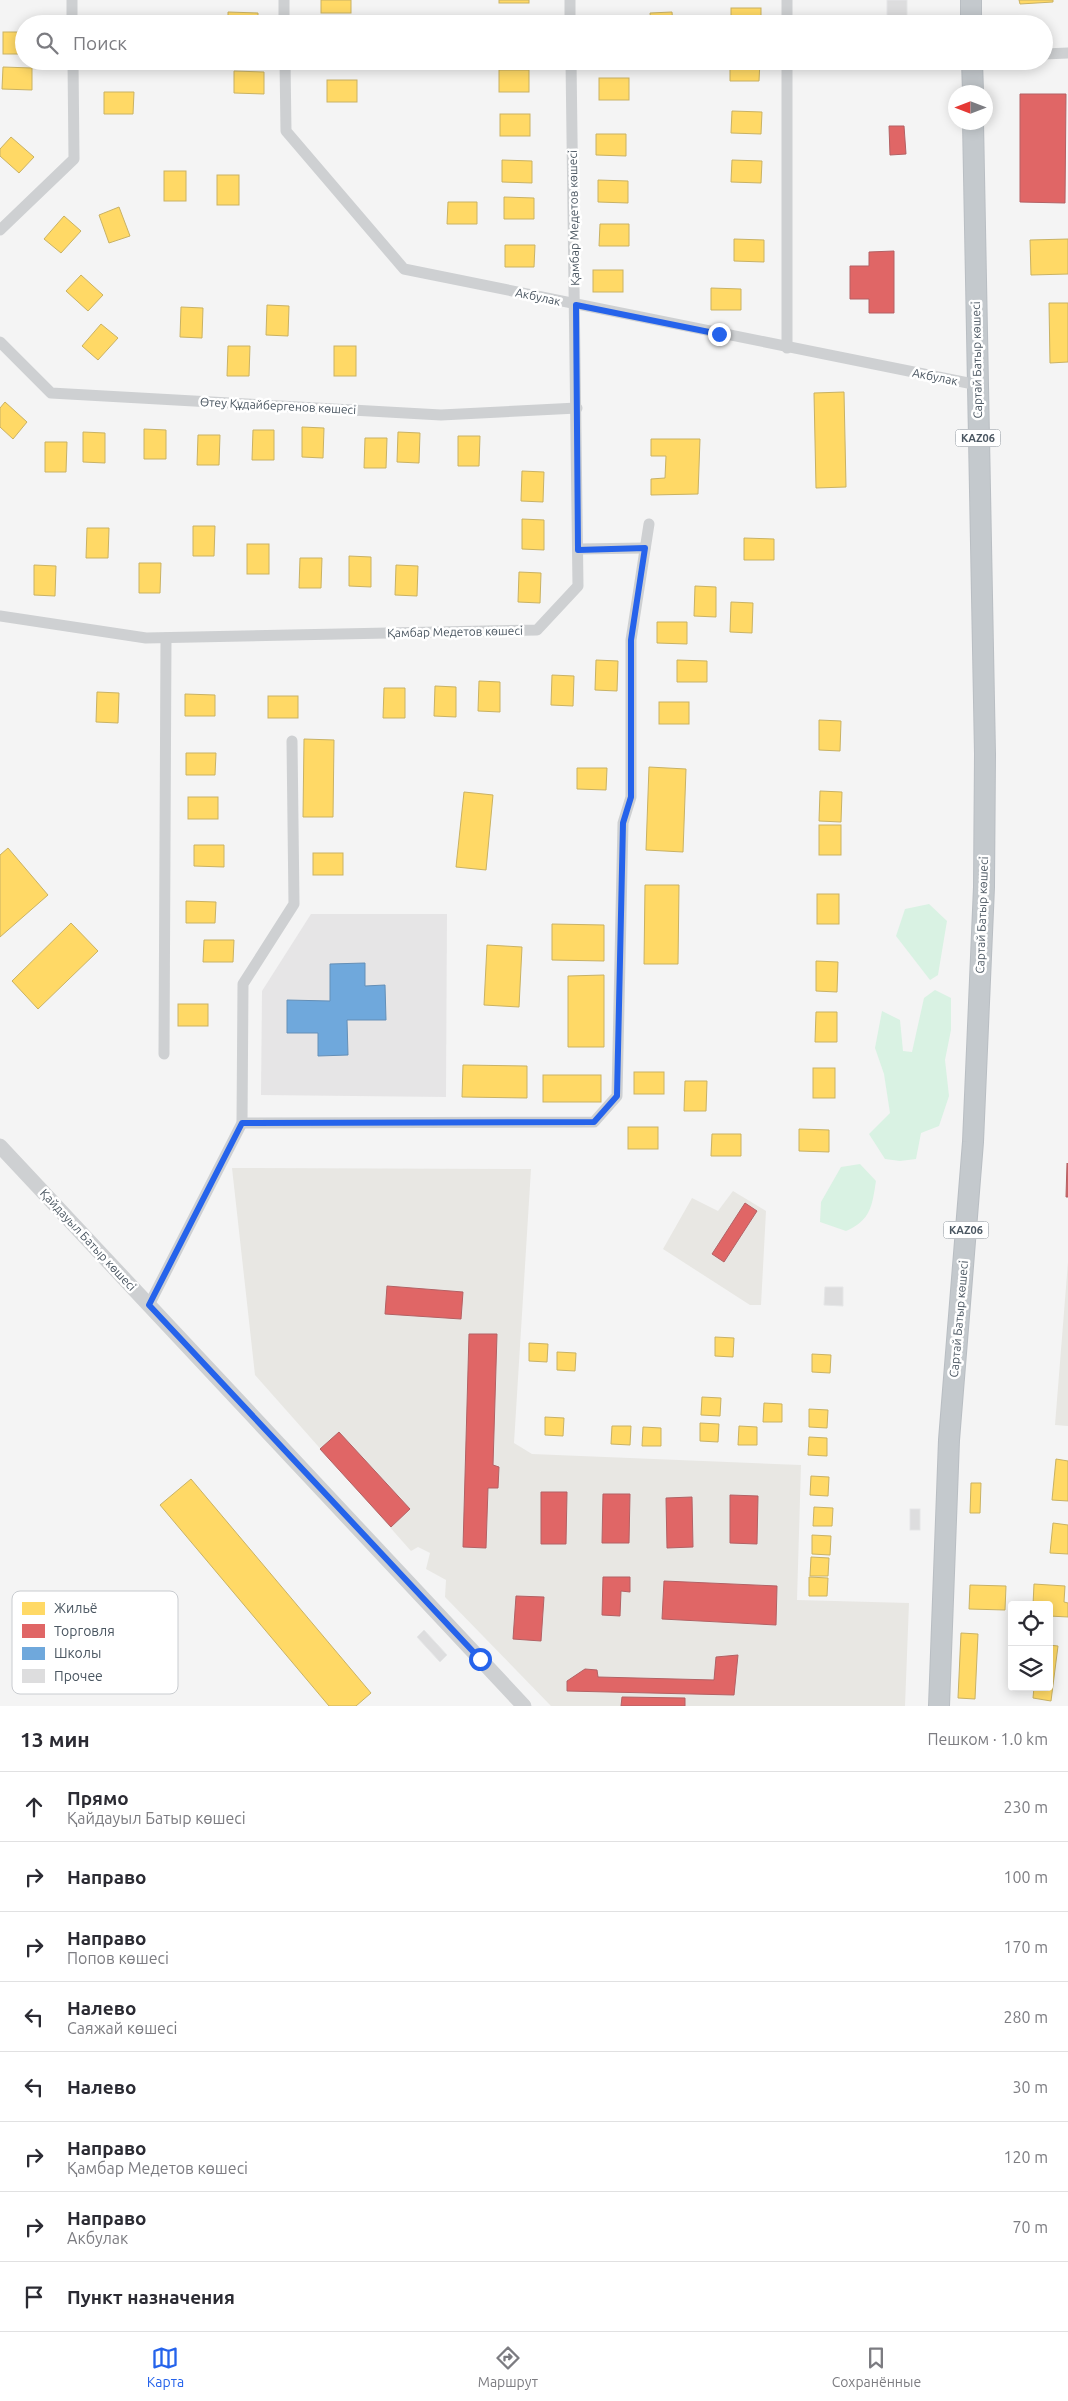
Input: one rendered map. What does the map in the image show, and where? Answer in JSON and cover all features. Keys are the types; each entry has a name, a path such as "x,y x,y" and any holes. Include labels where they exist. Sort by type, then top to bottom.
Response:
{"highway":[{"path":"971,0 971,15"},
{"path":"972,70 972,85"},
{"name":"Сартай Батыр көшесі","path":"939,1706 949,1440 973,1142 984,887 985,754 973,130"}],"street":[{"path":"72,0 72,15"},
{"path":"284,0 284,15"},
{"path":"570,0 570,15"},
{"path":"787,0 787,15"},
{"path":"1053,54 1068,53"},
{"path":"0,230 74,159 73,70"},
{"name":"Акбулак","path":"285,70 286,131 404,269 787,348 978,385"},
{"name":"Қамбар Медетов көшесі","path":"0,616 146,638 537,630 578,586 576,305 571,70"},
{"path":"787,348 788,70"},
{"name":"Өтеу Құдайбергенов көшесі","path":"0,342 50,393 441,415 577,408"},
{"path":"242,1123 594,1122 617,1096 623,823 631,797 631,640 649,524"},
{"path":"578,550 645,548"},
{"path":"164,1054 166,638"},
{"path":"149,1305 242,1123 243,984 294,904 292,741"},
{"name":"Қайдауыл Батыр көшесі","path":"0,1146 524,1706"}],"shaded area":[{"path":"311,914 447,914 446,1097 261,1095 262,991"},
{"path":"232,1168 531,1169 514,1443 532,1454 801,1465 797,1600 909,1603 905,1706 551,1706 445,1597 446,1580 426,1569 430,1553 418,1547 411,1551 255,1375"},
{"path":"733,1191 766,1211 761,1305 750,1305 663,1249 692,1198 718,1211"},
{"path":"1068,1262 1068,1426 1055,1425"}],"green space":[{"path":"929,904 947,921 938,975 930,980 896,936 905,909"},
{"path":"935,990 951,998 951,1030 945,1060 949,1096 939,1126 921,1133 916,1159 900,1161 885,1159 869,1134 890,1113 884,1074 875,1048 882,1011 900,1020 903,1051 912,1052 924,998"},
{"path":"860,1164 876,1181 871,1205 865,1217 861,1222 846,1231 820,1222 821,1202 841,1167"}],"building: Жильё":[{"path":"321,0 351,0 351,13 321,13"},
{"path":"499,0 529,0 529,3 499,3"},
{"path":"1019,0 1053,0 1053,2 1020,4"},
{"path":"731,8 761,8 761,15 731,15"},
{"path":"228,12 258,13 258,15 228,15"},
{"path":"672,12 672,15 650,15 650,13"},
{"path":"3,32 15,32 15,54 3,54"},
{"path":"3,67 15,67 15,70 32,70 32,90 2,89"},
{"path":"499,70 529,70 529,92 499,92"},
{"path":"730,70 760,70 759,81 730,81"},
{"path":"234,71 264,72 264,94 234,93"},
{"path":"599,78 629,78 629,100 599,100"},
{"path":"327,80 357,80 357,102 327,102"},
{"path":"104,92 134,92 133,114 104,114"},
{"path":"732,111 762,112 761,134 731,133"},
{"path":"500,114 530,114 530,136 500,136"},
{"path":"596,134 626,134 626,156 596,155"},
{"path":"11,137 34,157 19,173 0,156 0,149"},
{"path":"502,160 532,161 532,183 502,182"},
{"path":"732,160 762,161 761,183 731,182"},
{"path":"164,171 186,171 186,201 164,201"},
{"path":"217,175 239,175 239,205 217,205"},
{"path":"598,180 628,181 628,203 598,202"},
{"path":"504,197 534,198 534,219 504,219"},
{"path":"448,202 477,202 477,224 447,224"},
{"path":"119,207 130,236 109,243 99,215"},
{"path":"64,216 81,231 61,253 44,239"},
{"path":"600,224 629,224 629,246 599,246"},
{"path":"734,239 764,240 764,262 734,261"},
{"path":"1068,239 1068,274 1031,275 1030,240"},
{"path":"505,245 535,245 534,267 505,267"},
{"path":"593,270 623,270 623,292 593,292"},
{"path":"81,275 103,295 88,311 66,291"},
{"path":"711,288 741,289 741,310 711,310"},
{"path":"1049,303 1068,303 1068,362 1050,363"},
{"path":"267,305 289,306 288,336 266,335"},
{"path":"181,307 203,308 202,338 180,337"},
{"path":"101,324 118,338 98,360 82,346"},
{"path":"228,346 250,346 249,376 227,376"},
{"path":"334,346 356,346 356,376 334,376"},
{"path":"844,392 846,487 816,488 814,393"},
{"path":"5,402 27,422 13,439 0,427 0,408"},
{"path":"302,427 324,428 323,458 302,457"},
{"path":"144,429 166,430 166,459 144,459"},
{"path":"253,430 274,430 274,460 252,460"},
{"path":"83,432 105,433 105,463 83,462"},
{"path":"398,432 420,433 419,463 397,462"},
{"path":"198,435 220,435 219,465 197,465"},
{"path":"458,436 480,436 479,466 458,466"},
{"path":"365,438 387,438 386,468 364,468"},
{"path":"651,439 700,439 698,494 651,495 651,479 665,478 666,456 651,456"},
{"path":"45,442 67,442 66,472 45,472"},
{"path":"522,471 544,472 543,502 521,501"},
{"path":"522,519 544,520 544,550 522,549"},
{"path":"193,526 215,526 214,556 193,556"},
{"path":"87,528 109,528 108,558 86,558"},
{"path":"744,538 774,539 774,560 744,560"},
{"path":"247,544 269,544 269,574 247,574"},
{"path":"349,556 371,557 371,587 349,586"},
{"path":"300,558 322,558 321,588 299,588"},
{"path":"139,563 161,563 160,593 139,593"},
{"path":"34,565 56,566 55,596 34,595"},
{"path":"396,565 418,566 417,596 395,595"},
{"path":"519,572 541,573 540,603 518,602"},
{"path":"695,586 716,587 716,617 694,616"},
{"path":"731,602 753,603 752,633 730,632"},
{"path":"657,622 687,622 687,644 657,643"},
{"path":"596,660 618,661 617,691 595,690"},
{"path":"677,660 707,661 707,682 677,682"},
{"path":"552,675 574,676 573,706 551,705"},
{"path":"479,681 500,682 500,712 478,711"},
{"path":"435,686 456,687 456,717 434,716"},
{"path":"384,688 405,688 405,718 383,718"},
{"path":"97,692 119,693 118,723 96,722"},
{"path":"185,694 215,695 215,716 185,716"},
{"path":"268,696 298,696 298,718 268,718"},
{"path":"659,702 689,702 689,724 659,724"},
{"path":"819,720 841,721 840,751 819,750"},
{"path":"304,739 334,740 333,817 303,817"},
{"path":"186,753 216,753 215,775 186,775"},
{"path":"649,767 686,769 683,852 646,850"},
{"path":"577,768 607,768 606,790 577,789"},
{"path":"820,791 842,792 841,822 819,821"},
{"path":"464,792 493,795 486,870 456,867"},
{"path":"188,797 218,797 218,819 188,819"},
{"path":"819,825 841,825 841,855 819,855"},
{"path":"194,845 224,845 224,867 194,866"},
{"path":"8,848 48,895 0,937 0,855"},
{"path":"313,853 343,853 343,875 313,875"},
{"path":"645,885 679,885 678,964 644,964"},
{"path":"817,894 839,894 839,924 817,924"},
{"path":"186,901 216,902 215,923 186,923"},
{"path":"71,923 98,951 38,1009 12,981"},
{"path":"552,924 604,925 604,961 552,960"},
{"path":"204,940 234,940 233,962 203,962"},
{"path":"487,945 522,947 519,1007 484,1005"},
{"path":"816,961 838,962 837,992 816,991"},
{"path":"604,975 604,1047 568,1047 568,976"},
{"path":"178,1004 208,1004 208,1026 178,1026"},
{"path":"816,1012 837,1012 837,1042 815,1042"},
{"path":"463,1065 527,1066 527,1098 462,1097"},
{"path":"813,1068 835,1068 835,1098 813,1098"},
{"path":"634,1072 664,1072 664,1094 634,1094"},
{"path":"543,1075 601,1075 601,1102 543,1102"},
{"path":"685,1081 707,1081 706,1111 684,1111"},
{"path":"628,1127 658,1127 658,1149 628,1149"},
{"path":"799,1129 829,1130 829,1152 799,1151"},
{"path":"712,1134 741,1134 741,1156 711,1156"},
{"path":"715,1337 734,1338 733,1357 715,1356"},
{"path":"529,1343 548,1344 547,1362 529,1361"},
{"path":"557,1352 576,1353 575,1371 557,1370"},
{"path":"812,1354 831,1355 830,1373 812,1372"},
{"path":"702,1397 721,1398 720,1416 701,1415"},
{"path":"764,1403 782,1404 782,1422 763,1422"},
{"path":"809,1409 828,1410 827,1428 809,1427"},
{"path":"545,1417 564,1418 563,1436 545,1435"},
{"path":"700,1423 719,1424 718,1442 700,1441"},
{"path":"612,1426 631,1426 630,1445 611,1444"},
{"path":"739,1426 757,1427 757,1445 738,1445"},
{"path":"643,1427 661,1428 661,1446 642,1446"},
{"path":"809,1437 827,1438 827,1456 808,1455"},
{"path":"1056,1459 1068,1461 1068,1501 1052,1500"},
{"path":"811,1476 829,1477 828,1496 810,1495"},
{"path":"191,1479 371,1693 356,1706 329,1706 160,1505"},
{"path":"971,1483 981,1483 980,1513 970,1513"},
{"path":"814,1507 833,1508 832,1526 813,1526"},
{"path":"1053,1523 1068,1525 1068,1554 1050,1553"},
{"path":"812,1535 831,1536 830,1555 812,1554"},
{"path":"811,1557 829,1558 828,1576 810,1576"},
{"path":"809,1577 828,1578 827,1596 809,1596"},
{"path":"1034,1584 1065,1586 1064,1602 1068,1603 1068,1617 1053,1616 1053,1601 1033,1601"},
{"path":"970,1585 1006,1586 1005,1610 969,1609"},
{"path":"961,1633 978,1634 975,1699 958,1698"},
{"path":"1053,1645 1058,1646 1053,1685"},
{"path":"1034,1691 1052,1691 1051,1701 1033,1698"}],"building: Торговля":[{"path":"1020,94 1066,94 1065,203 1020,202"},
{"path":"889,126 904,126 906,154 890,155"},
{"path":"894,251 894,313 869,313 869,299 850,299 850,266 869,266 869,252"},
{"path":"1067,1163 1068,1197 1066,1197"},
{"path":"745,1203 757,1211 724,1262 712,1254"},
{"path":"387,1286 463,1292 461,1319 385,1314"},
{"path":"469,1334 497,1334 493,1465 499,1467 498,1488 488,1488 486,1548 463,1547"},
{"path":"339,1432 410,1509 391,1527 320,1449"},
{"path":"541,1492 567,1492 566,1544 541,1544"},
{"path":"603,1494 630,1494 629,1543 602,1543"},
{"path":"730,1495 758,1496 757,1544 730,1543"},
{"path":"692,1497 693,1547 667,1548 666,1498"},
{"path":"603,1577 630,1577 630,1592 621,1591 620,1616 602,1615"},
{"path":"664,1581 777,1586 776,1625 662,1619"},
{"path":"516,1596 544,1597 541,1641 513,1639"},
{"path":"738,1655 734,1695 567,1691 567,1681 585,1669 597,1670 598,1677 714,1680 716,1657"},
{"path":"622,1697 685,1698 685,1706 621,1706"}],"building: Школы":[{"path":"365,963 365,986 385,985 386,1020 347,1020 348,1055 318,1056 318,1033 287,1033 287,1000 330,1001 330,964"}],"building: Прочее":[{"path":"887,0 907,0 907,15 887,15"},
{"path":"825,1287 843,1287 843,1306 824,1305"},
{"path":"910,1509 920,1509 920,1530 910,1530"},
{"path":"424,1630 447,1655 440,1662 417,1637"}],"route":[{"path":"480,1659 149,1305 242,1123 594,1122 617,1096 623,823 631,797 631,640 645,548 578,550 576,305 719,334"}]}
